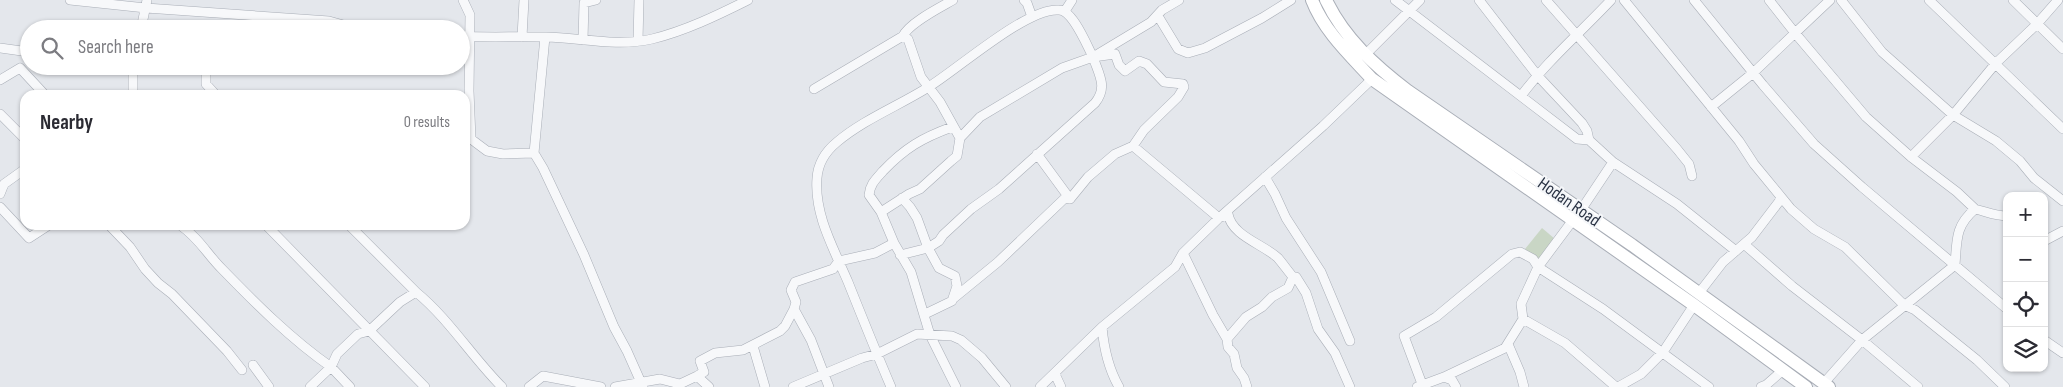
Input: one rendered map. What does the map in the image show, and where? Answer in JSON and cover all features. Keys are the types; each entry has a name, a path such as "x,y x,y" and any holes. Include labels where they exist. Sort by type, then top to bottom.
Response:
{"main road":[{"name":"Hodan Road","path":"1312,0 1317,12 1338,42 1372,79 1577,215"},
{"name":"Hodan Road","path":"1326,0 1344,28 1366,55 1381,70 1408,91 1577,215 1696,299 1826,385"},
{"name":"Hodan Road","path":"1696,299 1806,387"}],"street":[{"path":"70,0 146,4 318,20"},
{"path":"464,0 470,14 469,20"},
{"path":"522,37 524,0"},
{"path":"582,40 584,1 596,0"},
{"path":"638,41 639,0"},
{"path":"470,36 638,41 672,32 724,12 748,0"},
{"path":"814,89 902,36 922,19 953,0"},
{"path":"1024,0 1032,17"},
{"path":"1064,11 1072,0"},
{"path":"1160,0 1160,13 1178,49 1183,53 1205,48 1262,18 1291,0"},
{"path":"881,212 920,189 957,156 960,138 980,117 1062,68 1093,57 1151,22 1160,13 1179,0"},
{"path":"1395,0 1577,139 1589,140 1613,162 1677,204 1736,251"},
{"path":"1366,55 1420,0"},
{"path":"1479,0 1537,74 1582,123 1588,131 1589,140"},
{"path":"1546,0 1677,148 1689,164 1692,176"},
{"path":"1522,96 1537,74 1578,36 1611,0"},
{"path":"1624,0 1739,141 1781,199 1807,224 1845,247 1904,305 1915,310 1977,360 2005,387"},
{"path":"1694,0 1814,144 2003,306"},
{"path":"1769,0 1866,117 1910,157 1957,192 1976,210 1990,212 1996,216 2003,216"},
{"path":"1711,107 1753,73 1830,0"},
{"path":"1841,0 1882,52 1953,115 1996,141 2020,160 2034,178 2063,201"},
{"path":"1930,0 2063,128"},
{"path":"2013,0 2063,50"},
{"path":"1910,157 1953,115 1996,63 2037,24 2058,0"},
{"path":"143,20 146,4"},
{"path":"891,387 820,213 817,177 821,162 827,152 837,142 871,119 928,88 975,53 1032,17 1046,11 1058,9 1064,11 1078,28 1093,57 1103,88 1102,95 1075,122 999,189 971,209 943,235 940,242 928,248 900,256"},
{"path":"902,36 908,39 921,77 940,102 952,127 960,138"},
{"path":"545,37 534,153 584,255 614,328 627,351 642,385"},
{"path":"0,48 20,51"},
{"path":"925,314 952,301 998,262 1066,198 1070,199 1088,177 1115,154 1132,146 1144,130 1181,93 1184,86 1164,82 1147,64 1139,61 1125,71 1119,65 1115,54 1093,57"},
{"path":"0,80 20,68"},
{"path":"26,75 40,90"},
{"path":"133,75 134,90"},
{"path":"206,75 206,84 211,90"},
{"path":"468,75 469,90"},
{"path":"1040,387 1102,327 1175,267 1183,253 1219,218 1372,79"},
{"path":"0,114 20,134"},
{"path":"470,115 471,140 487,151 503,154 534,153"},
{"path":"952,127 914,143 896,158 873,182 869,194 881,212 900,256 911,272 930,335 956,387"},
{"path":"1132,146 1219,218"},
{"path":"1037,154 1070,199"},
{"path":"1613,162 1577,215 1538,267 1521,304 1523,318 1508,344 1496,352 1444,377 1420,386 1404,336 1436,318 1512,254 1520,252 1532,260 1538,267 1603,309 1709,387"},
{"path":"0,194 4,184 20,173"},
{"path":"1265,177 1286,218 1320,272 1350,341"},
{"path":"902,198 916,218 928,248 939,268 955,276 957,286 954,298"},
{"path":"1523,318 1565,343 1617,387 1641,374 1663,352 1696,299 1723,262 1752,237 1781,199"},
{"path":"0,207 20,228"},
{"path":"1826,385 1862,340 1955,265 1961,224 1976,210"},
{"path":"1219,218 1228,214 1236,230 1279,259 1293,277 1296,277 1302,285 1318,329 1335,353 1350,387"},
{"path":"22,230 29,238 41,230"},
{"path":"114,230 130,247 158,284 172,294 227,350 242,370"},
{"path":"187,230 195,236 220,267 276,323 331,367 350,387"},
{"path":"271,230 424,387"},
{"path":"354,230 416,292 432,304 487,372 502,387"},
{"path":"2048,239 2063,231"},
{"path":"615,387 642,385 660,379 680,384 697,376 704,372 700,361 715,352 743,350 753,346 762,339 780,332 794,309 796,302 790,290 795,282 833,270 839,261 875,254 894,243"},
{"path":"1744,244 1792,286 1862,340 1918,387"},
{"path":"1183,253 1213,315 1227,339 1228,347 1234,354 1237,368 1247,387"},
{"path":"1227,339 1246,317 1288,288 1293,277"},
{"path":"310,387 331,367 337,354 358,334 369,331 400,302 416,292"},
{"path":"794,309 811,340 828,387"},
{"path":"1102,327 1104,350 1111,372 1120,387"},
{"path":"793,387 877,354 917,334 952,336 961,340 982,358 1006,387"},
{"path":"2048,343 2063,353"},
{"path":"1508,344 1524,387"},
{"path":"753,346 765,387"},
{"path":"253,365 269,387"},
{"path":"1762,387 1783,370"},
{"path":"1054,374 1061,387"},
{"path":"529,387 543,376 601,387"},
{"path":"697,376 709,387"},
{"path":"1444,377 1452,380 1456,387"}],"green space":[{"path":"1542,228 1555,239 1538,260 1525,249"}]}
